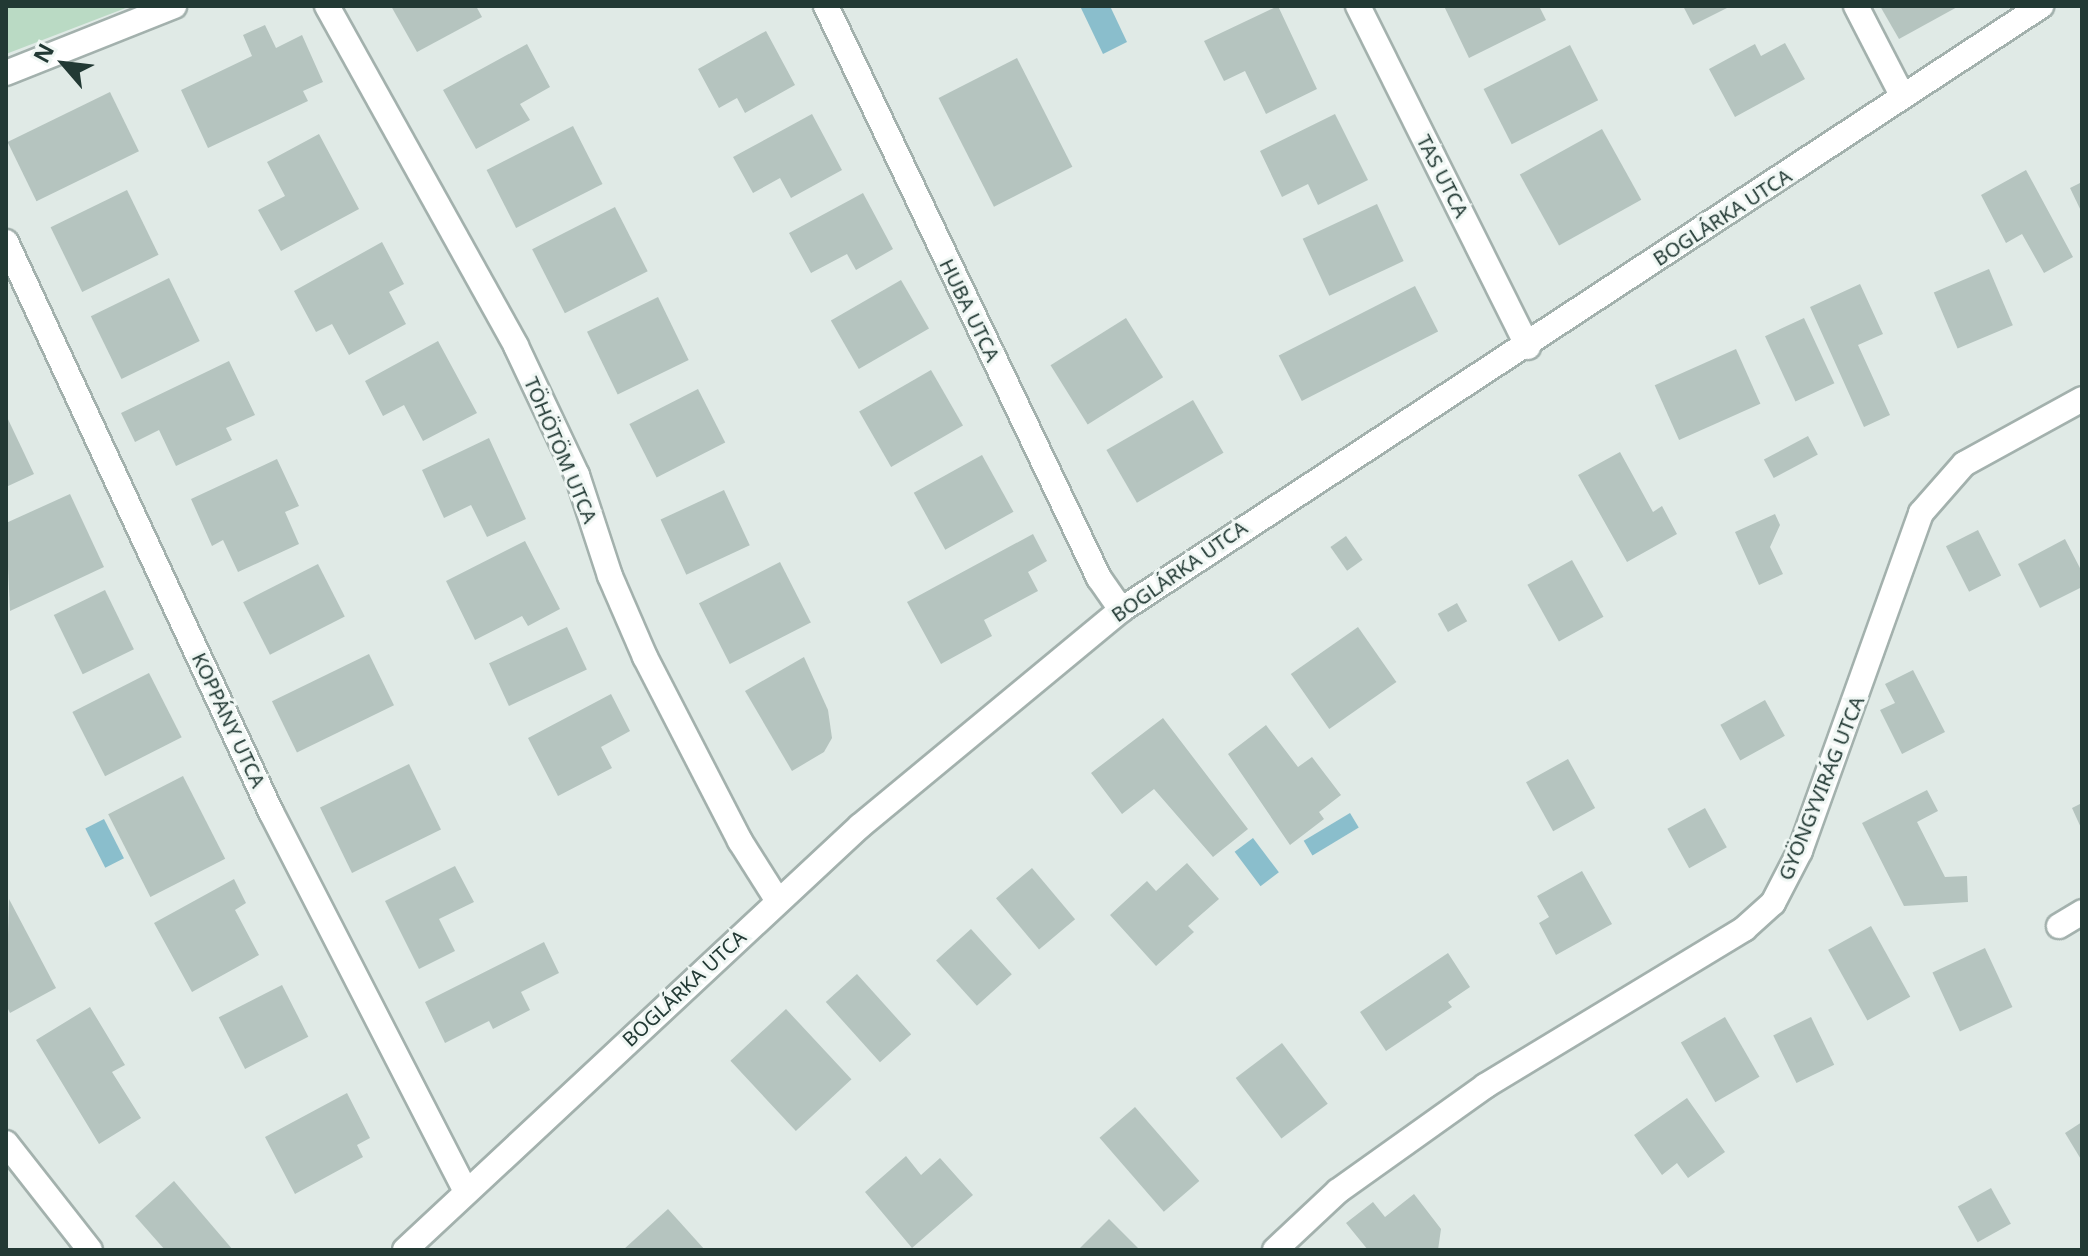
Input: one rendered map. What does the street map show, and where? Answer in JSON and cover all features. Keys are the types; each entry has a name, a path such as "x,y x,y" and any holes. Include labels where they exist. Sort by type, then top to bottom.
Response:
{"street":[{"path":"6,73 174,6"},
{"name":"TÖHÖTÖM UTCA","path":"327,6 516,346 577,475 610,576 645,657 740,841 778,901"},
{"name":"HUBA UTCA","path":"826,6 1099,578 1121,610"},
{"name":"TAS UTCA","path":"1358,6 1528,347"},
{"path":"1856,6 1902,95"},
{"name":"BOGLÁRKA UTCA","path":"405,1250 778,901 941,754 1121,610 1329,469 1528,347 1902,95 2041,6"},
{"name":"KOPPÁNY UTCA","path":"6,242 271,812 466,1191"},
{"name":"GYÖNGYVIRÁG UTCA","path":"1275,1250 1338,1191 1485,1086 1744,929 1773,903 1800,851 1921,513 1964,464 2082,399"},
{"path":"2059,926 2082,912"},
{"path":"6,1143 90,1250"}],"green space":[{"path":"6,6 131,6 6,54"}],"water":[{"path":"1080,6 1110,6 1127,42 1103,54"},
{"path":"1350,813 1359,828 1312,855 1304,841"},
{"path":"104,819 124,858 105,868 85,829"},
{"path":"1253,838 1279,872 1261,886 1235,852"}],"building":[{"path":"391,6 476,6 482,17 417,52"},
{"path":"1278,6 1317,89 1266,114 1245,71 1224,81 1204,41"},
{"path":"1444,6 1539,6 1546,20 1469,58"},
{"path":"1683,6 1731,6 1693,25"},
{"path":"1880,6 1959,6 1899,39"},
{"path":"265,25 276,48 302,35 323,82 303,91 308,101 208,148 181,90 252,56 243,35"},
{"path":"766,31 795,85 745,113 737,98 719,108 698,69"},
{"path":"1785,43 1805,79 1735,117 1709,69 1755,44 1761,56"},
{"path":"527,44 550,87 520,104 530,120 476,149 443,90"},
{"path":"1570,45 1598,100 1512,144 1484,89"},
{"path":"1017,58 1072,167 994,207 939,98"},
{"path":"110,92 139,151 36,201 8,142"},
{"path":"812,114 842,170 791,198 780,178 753,193 733,157"},
{"path":"1335,114 1368,180 1318,205 1308,184 1282,197 1260,151"},
{"path":"573,126 603,184 516,228 487,170"},
{"path":"1602,129 1641,200 1559,245 1520,175"},
{"path":"319,134 359,209 281,251 258,210 285,196 267,162"},
{"path":"2026,170 2073,257 2044,273 2022,234 2006,243 1981,195"},
{"path":"2082,182 2082,213 2070,188"},
{"path":"127,190 159,255 82,292 51,227"},
{"path":"863,193 893,249 856,270 847,254 811,273 789,233"},
{"path":"1377,204 1404,261 1329,296 1303,239"},
{"path":"615,207 648,271 565,313 532,249"},
{"path":"382,242 404,284 389,292 406,324 349,355 332,324 316,332 294,291"},
{"path":"1989,269 2013,325 1958,349 1934,292"},
{"path":"169,278 200,341 121,379 91,316"},
{"path":"901,280 929,328 859,369 831,320"},
{"path":"1860,284 1883,334 1858,345 1890,415 1864,427 1810,307"},
{"path":"1415,286 1438,331 1302,401 1279,355"},
{"path":"658,297 689,360 618,395 587,332"},
{"path":"1126,318 1163,377 1088,425 1051,365"},
{"path":"1804,318 1834,383 1795,401 1765,336"},
{"path":"438,341 477,413 423,441 404,405 383,416 365,381"},
{"path":"1736,349 1760,404 1679,440 1655,385"},
{"path":"229,361 255,415 226,428 232,440 176,466 159,430 135,442 121,413"},
{"path":"931,370 963,425 891,467 859,412"},
{"path":"698,389 725,442 657,477 629,424"},
{"path":"1193,400 1224,453 1137,503 1106,450"},
{"path":"6,415 34,474 6,487"},
{"path":"1808,436 1818,455 1774,478 1764,459"},
{"path":"489,438 526,519 487,537 471,505 444,518 422,470"},
{"path":"1620,452 1653,512 1662,506 1677,534 1627,562 1578,475"},
{"path":"982,455 1014,512 945,550 914,493"},
{"path":"277,459 299,506 285,512 299,544 238,572 223,540 212,546 191,499"},
{"path":"724,490 750,545 686,575 661,520"},
{"path":"70,494 104,567 10,611 6,523"},
{"path":"1775,514 1780,525 1770,547 1783,574 1759,585 1735,532"},
{"path":"1978,530 2001,575 1969,592 1946,546"},
{"path":"1033,534 1047,561 1028,572 1038,591 984,620 992,636 941,664 907,602"},
{"path":"1346,536 1363,560 1347,571 1330,547"},
{"path":"2065,539 2082,572 2082,587 2040,608 2018,564"},
{"path":"525,541 560,609 528,626 522,616 475,640 446,581"},
{"path":"1572,560 1604,617 1559,642 1527,585"},
{"path":"780,562 811,623 730,664 699,603"},
{"path":"318,564 345,617 270,655 243,602"},
{"path":"105,590 134,649 83,674 54,615"},
{"path":"1457,603 1467,621 1448,632 1438,614"},
{"path":"567,627 587,670 509,706 489,663"},
{"path":"1358,627 1396,682 1329,729 1291,674"},
{"path":"369,654 394,705 297,753 272,701"},
{"path":"804,657 828,710 832,738 824,752 792,771 745,691"},
{"path":"1913,670 1945,732 1902,754 1880,710 1895,703 1885,684"},
{"path":"149,673 182,737 105,776 72,712"},
{"path":"611,694 630,731 601,747 612,768 558,796 528,738"},
{"path":"1765,700 1785,736 1740,761 1720,725"},
{"path":"1163,718 1248,829 1213,857 1154,789 1122,814 1091,773"},
{"path":"1266,725 1298,767 1312,757 1341,795 1319,812 1324,819 1290,845 1228,754"},
{"path":"1568,759 1595,808 1553,831 1526,782"},
{"path":"409,764 441,830 352,873 320,807"},
{"path":"183,776 225,859 150,897 108,814"},
{"path":"1927,790 1938,811 1917,822 1945,877 1967,876 1968,902 1904,906 1862,823"},
{"path":"2082,803 2082,830 2072,808"},
{"path":"1705,808 1727,847 1689,868 1667,829"},
{"path":"1187,863 1219,899 1188,926 1194,932 1156,966 1110,915 1147,881 1156,891"},
{"path":"455,866 474,902 439,919 455,951 419,969 385,901"},
{"path":"1032,868 1075,919 1039,950 996,898"},
{"path":"1582,871 1612,924 1556,955 1539,923 1549,917 1537,896"},
{"path":"234,879 246,903 235,910 259,955 192,992 154,923"},
{"path":"9,899 56,988 10,1013 6,1005"},
{"path":"1871,926 1910,997 1867,1021 1828,950"},
{"path":"971,929 1012,974 977,1006 936,960"},
{"path":"544,942 559,973 521,992 530,1010 493,1029 489,1021 445,1043 425,1002"},
{"path":"1985,948 2012,1007 1960,1031 1932,973"},
{"path":"1448,953 1470,987 1448,1002 1452,1007 1386,1051 1360,1012"},
{"path":"857,974 911,1034 880,1062 826,1002"},
{"path":"282,985 308,1037 245,1069 219,1017"},
{"path":"90,1007 125,1065 112,1072 141,1118 99,1144 36,1040"},
{"path":"786,1009 851,1079 796,1131 730,1061"},
{"path":"1725,1017 1760,1077 1715,1102 1681,1042"},
{"path":"1811,1017 1834,1065 1796,1083 1773,1035"},
{"path":"1282,1043 1328,1104 1281,1139 1236,1078"},
{"path":"347,1093 370,1138 357,1145 363,1157 295,1194 265,1137"},
{"path":"1687,1098 1725,1152 1688,1178 1677,1163 1662,1175 1634,1135"},
{"path":"1135,1107 1199,1181 1164,1212 1100,1138"},
{"path":"2082,1122 2082,1161 2065,1133"},
{"path":"906,1156 921,1175 940,1158 973,1195 912,1248 865,1192"},
{"path":"174,1181 233,1250 165,1250 135,1216"},
{"path":"1991,1188 2011,1224 1978,1242 1958,1206"},
{"path":"1414,1194 1441,1229 1438,1250 1368,1250 1346,1223 1373,1202 1385,1217"},
{"path":"668,1209 705,1250 623,1250"},
{"path":"1109,1219 1138,1248 1078,1250"}]}
